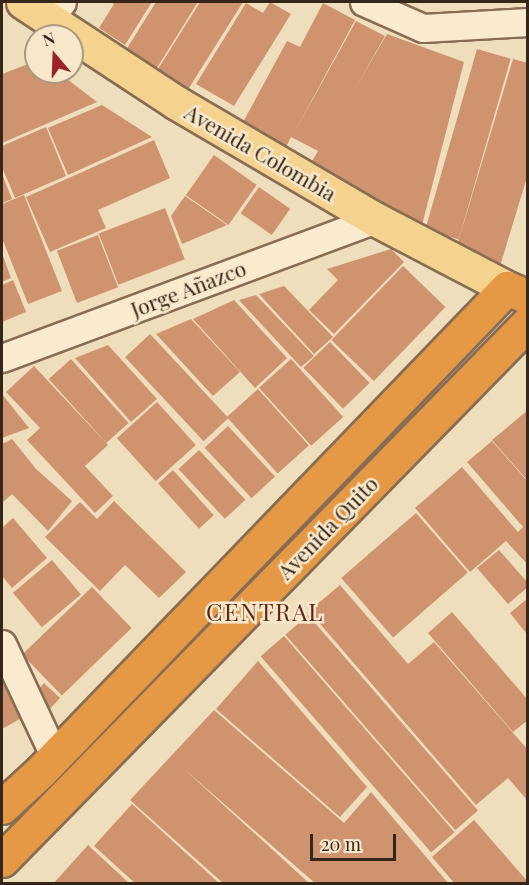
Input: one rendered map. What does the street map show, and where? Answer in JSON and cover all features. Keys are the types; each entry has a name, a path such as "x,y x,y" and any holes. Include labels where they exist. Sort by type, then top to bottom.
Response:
{"highway":[{"name":"Avenida Quito","path":"2,807 55,757 517,293"},
{"name":"Avenida Quito","path":"2,860 528,323"}],"main road":[{"name":"Avenida Colombia","path":"44,8 177,103 375,219 517,293"}],"street":[{"path":"364,2 423,28 528,22"},
{"name":"Jorge Añazco","path":"2,358 375,219"},
{"path":"2,644 55,757"}],"building":[{"path":"110,2 152,2 125,45 99,28 114,4"},
{"path":"156,2 198,2 155,71 124,53"},
{"path":"200,2 243,2 184,96 153,77"},
{"path":"270,2 291,14 234,106 196,84 246,3 263,13"},
{"path":"323,3 355,20 293,135 356,21 385,36 355,89 387,34 464,62 422,225 307,170 318,151 291,137 286,147 242,124 287,41 300,47"},
{"path":"477,49 511,59 459,239 425,230"},
{"path":"513,59 528,63 528,174 500,266 455,252"},
{"path":"24,66 24,84 74,84 97,102 2,143 2,74"},
{"path":"102,105 152,137 68,175 48,128"},
{"path":"46,127 66,176 15,198 2,167 2,146"},
{"path":"154,140 170,178 98,210 106,228 50,252 26,197"},
{"path":"214,155 257,185 228,225 186,195"},
{"path":"2,174 12,199 2,203"},
{"path":"259,187 290,209 272,235 241,213"},
{"path":"24,195 62,291 28,304 2,238 2,204"},
{"path":"185,196 227,225 182,244 171,216"},
{"path":"165,208 185,259 118,285 99,233"},
{"path":"98,235 118,287 77,303 57,251"},
{"path":"391,249 404,262 334,334 309,310 338,280 327,269"},
{"path":"2,253 11,278 2,282"},
{"path":"403,266 445,307 374,381 331,340"},
{"path":"13,280 26,312 2,322 2,285"},
{"path":"284,286 333,337 314,354 259,294"},
{"path":"256,295 314,356 301,367 239,300"},
{"path":"234,300 287,358 255,388 193,319"},
{"path":"191,319 240,372 213,396 156,334"},
{"path":"150,334 228,418 204,441 125,357"},
{"path":"330,342 370,383 343,409 303,368"},
{"path":"108,345 157,399 131,422 75,358"},
{"path":"71,359 129,423 106,443 49,379"},
{"path":"291,359 343,417 311,446 259,388"},
{"path":"34,366 108,445 85,466 113,496 95,513 27,440 40,428 6,392"},
{"path":"258,389 309,445 278,474 227,417"},
{"path":"2,394 29,428 2,438"},
{"path":"157,402 196,445 156,481 117,438"},
{"path":"528,410 528,481 492,440"},
{"path":"228,426 275,476 252,498 205,448"},
{"path":"12,439 36,469 72,501 48,531 12,494 2,503 2,444"},
{"path":"492,441 528,482 528,565 506,541 470,572 415,508 462,467 518,532 523,527 467,462"},
{"path":"199,450 245,500 225,519 179,469"},
{"path":"173,470 214,515 199,529 158,483"},
{"path":"114,501 186,572 159,598 125,565 100,591 45,537 80,502 97,519"},
{"path":"416,513 468,573 393,638 341,578"},
{"path":"13,518 47,558 12,588 2,576 2,528"},
{"path":"499,550 528,583 528,587 508,604 477,568"},
{"path":"52,560 81,594 42,627 13,593"},
{"path":"340,585 408,664 434,642 528,750 528,801 508,778 476,805 309,611"},
{"path":"92,587 132,628 62,695 22,654"},
{"path":"528,598 528,632 526,633 510,613"},
{"path":"452,612 528,700 528,720 513,732 428,633"},
{"path":"308,615 478,810 455,830 285,635"},
{"path":"284,636 455,832 431,853 261,656"},
{"path":"258,661 367,787 340,817 216,709"},
{"path":"2,674 25,716 2,729"},
{"path":"44,683 60,698 46,713 30,698"},
{"path":"214,710 344,823 371,792 449,884 316,884 183,768 310,884 224,884 130,800"},
{"path":"132,804 220,884 136,884 94,846"},
{"path":"474,820 528,884 455,884 432,857"},
{"path":"88,845 130,884 53,884"}],"district":[{"name":"CENTRAL","path":"265,612"}]}
